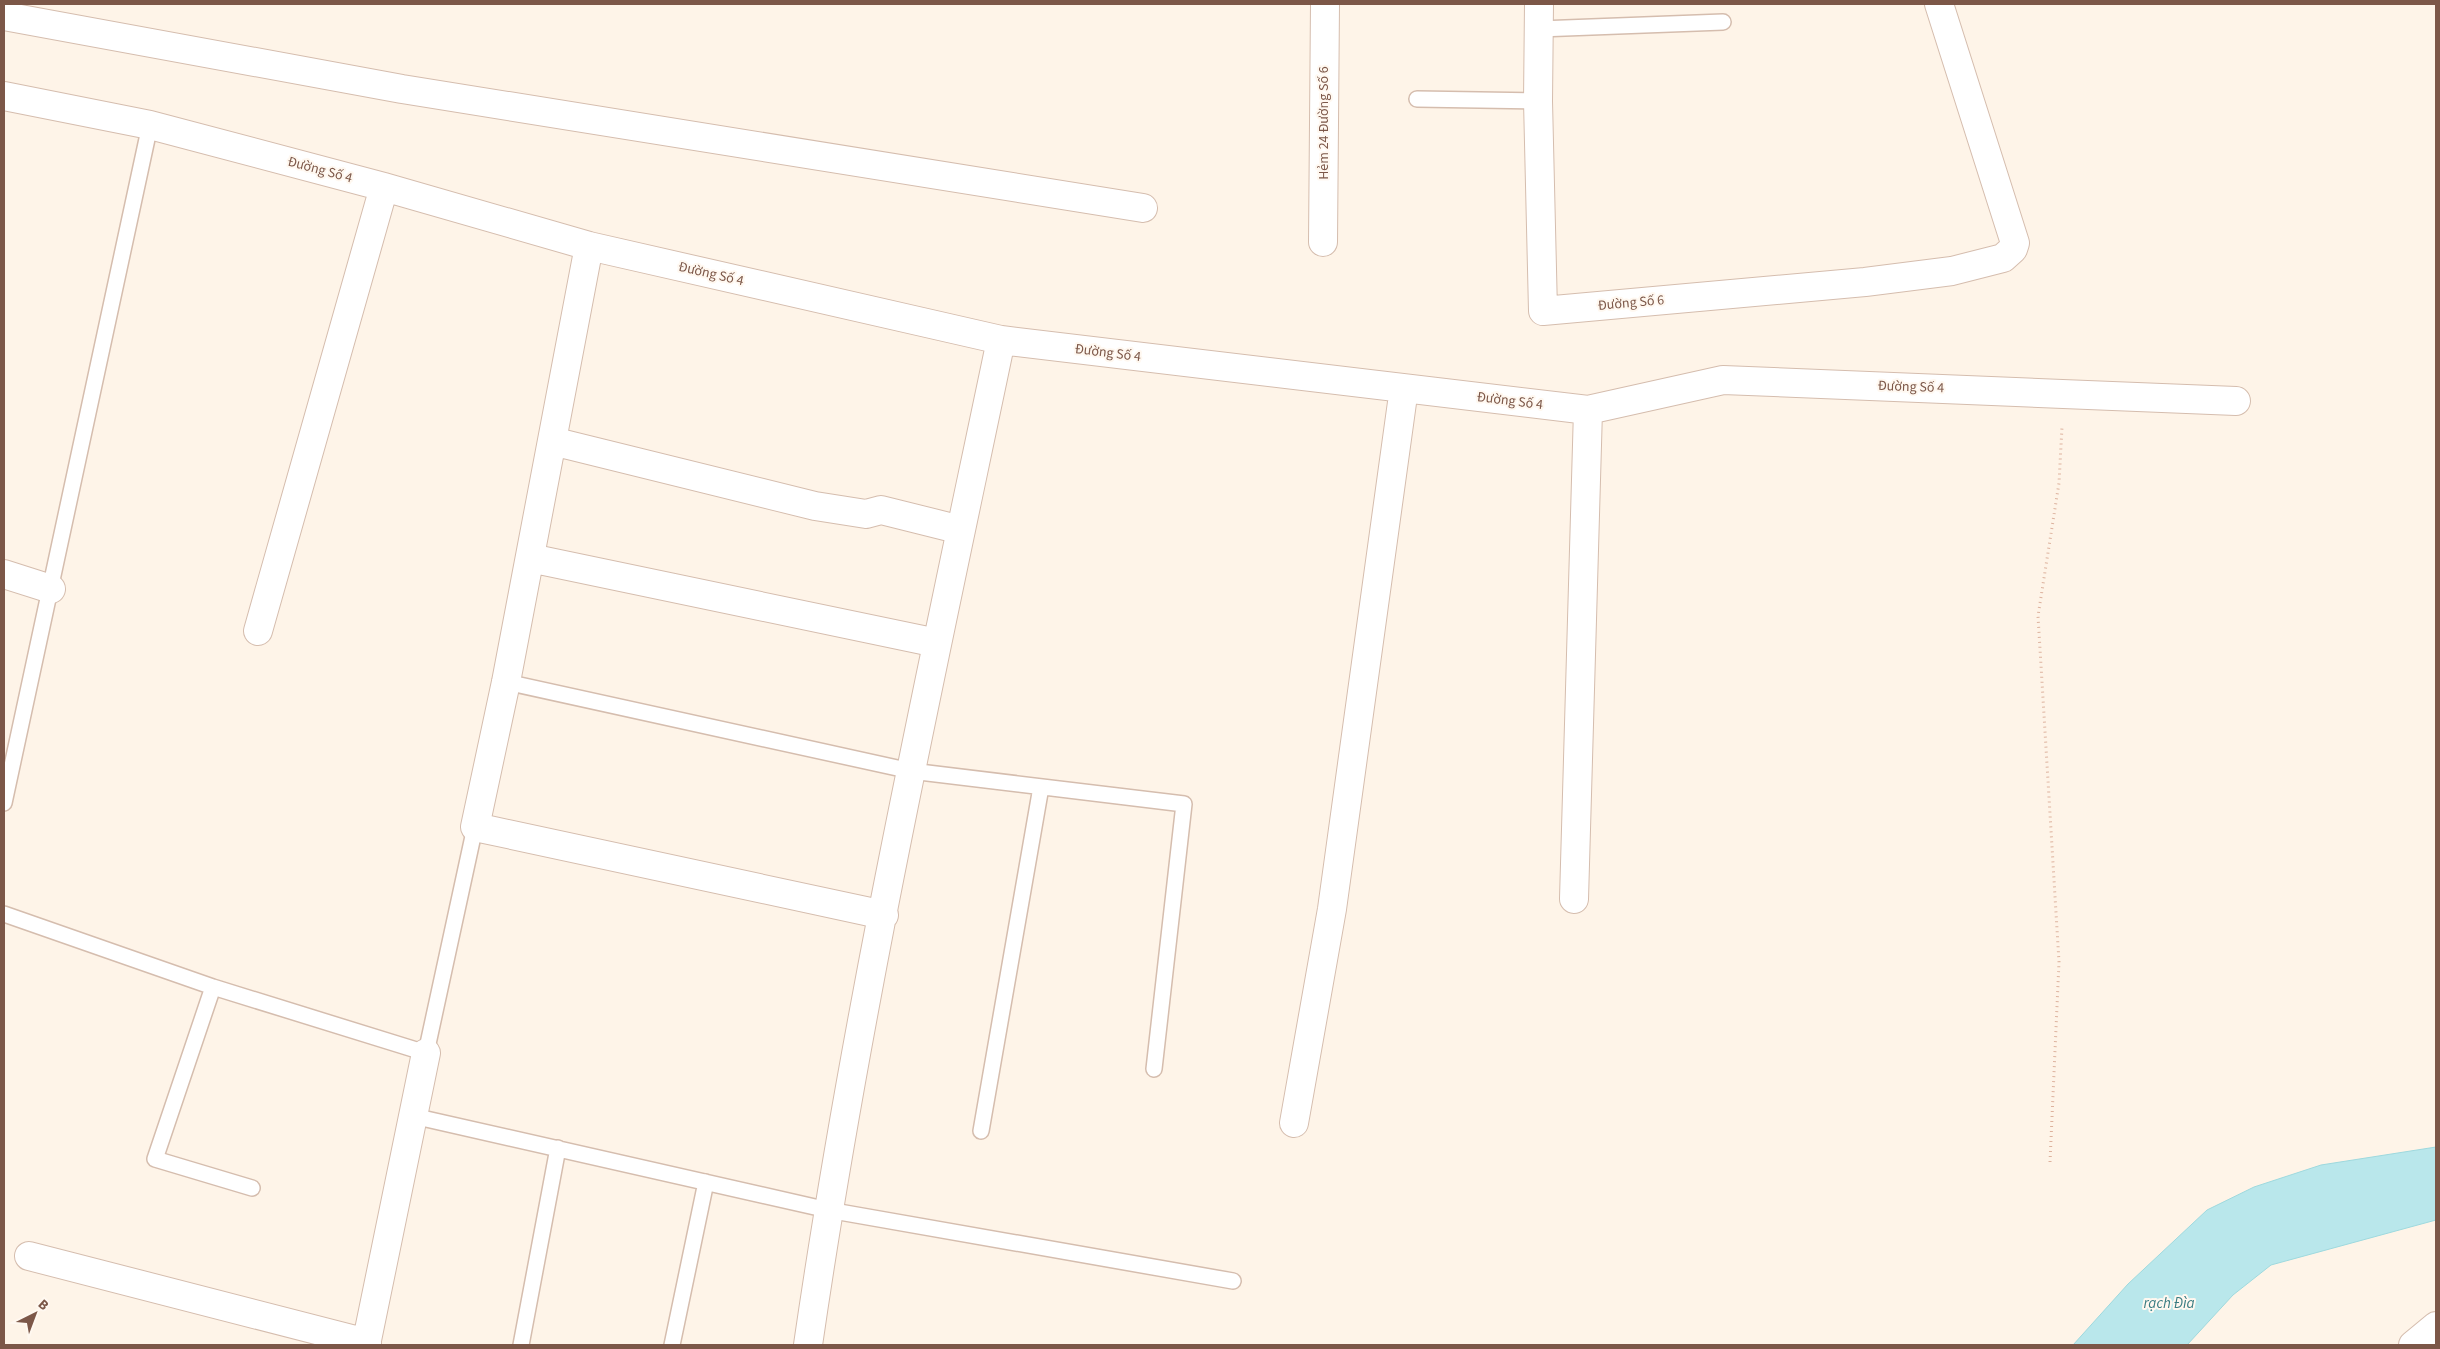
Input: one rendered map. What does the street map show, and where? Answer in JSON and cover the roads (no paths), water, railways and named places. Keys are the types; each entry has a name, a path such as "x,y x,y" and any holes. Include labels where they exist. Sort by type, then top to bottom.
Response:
{"street":[{"name":"Hẻm 24 Đường Số 6","path":"1323,242 1324,4"},
{"name":"Đường Số 6","path":"1539,17 1538,101 1543,311 1865,282 1952,271 2003,258 2013,249 2015,243 1939,4"},
{"path":"4,16 402,88 1144,208"},
{"name":"Đường Số 4","path":"4,96 150,125 384,187 589,246 1001,340 1588,410 1723,380 2236,401"},
{"path":"258,631 384,187"},
{"path":"589,246 506,682 475,827 884,915"},
{"path":"808,1345 828,1210 911,771 1001,340"},
{"path":"1294,1122 1332,909 1404,388"},
{"path":"1574,899 1588,410"},
{"path":"552,441 815,506 866,514 881,510 961,530"},
{"path":"530,558 937,643"},
{"path":"4,574 51,589"},
{"path":"29,1256 366,1344 426,1053"},
{"path":"2413,1345 2436,1326"}],"lane":[{"path":"1539,17 1724,22"},
{"path":"1418,100 1538,101"},
{"path":"4,803 150,125"},
{"path":"506,682 911,771 1184,804 1154,1069"},
{"path":"981,1130 1041,787"},
{"path":"4,914 213,987 426,1053 475,827"},
{"path":"213,987 155,1159 252,1188"},
{"path":"413,1116 828,1210 1233,1281"},
{"path":"520,1345 558,1148"},
{"path":"672,1345 706,1182"}],"water":[{"name":"rạch Đìa","path":"2436,1147 2436,1220 2271,1265 2233,1295 2187,1345 2073,1345 2128,1284 2207,1210 2254,1187 2321,1165"}]}
